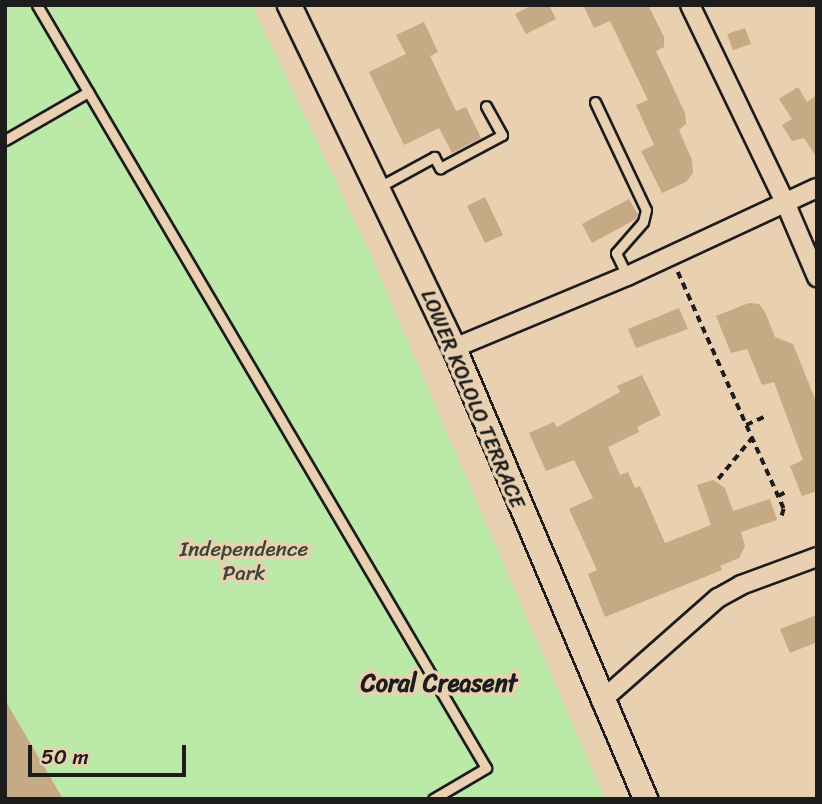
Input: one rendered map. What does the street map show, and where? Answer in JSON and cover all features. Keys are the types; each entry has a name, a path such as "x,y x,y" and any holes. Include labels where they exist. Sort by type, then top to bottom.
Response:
{"street":[{"name":"LOWER KOLOLO TERRACE","path":"289,5 379,187 454,348 601,701 645,799"},
{"path":"690,5 785,202 817,277"},
{"path":"454,348 627,276 817,188"},
{"path":"601,701 718,598 741,585 816,562"}],"lane":[{"path":"37,5 486,768 433,799"},
{"path":"5,140 88,92"},
{"path":"595,102 646,210 643,222 616,253 627,276"},
{"path":"379,187 434,157 440,169 502,135 486,106"}],"path":[{"path":"670,256 785,509 781,519"},
{"path":"746,425 768,415"},
{"path":"719,479 752,438"},
{"path":"778,496 788,491"}],"green space":[{"name":"Independence Park","path":"5,5 252,5 368,249 605,799 5,799"}],"building":[{"path":"532,5 549,5 556,19 526,34 515,14"},
{"path":"583,5 648,5 664,37 664,47 656,51 685,113 686,124 679,130 692,160 693,173 686,182 662,193 641,151 654,145 636,105 648,100 610,21 594,28"},
{"path":"424,22 438,52 430,56 456,111 466,107 481,138 452,153 439,128 404,145 369,72 406,54 396,35"},
{"path":"745,28 751,44 733,50 727,34"},
{"path":"798,87 807,102 817,95 817,158 804,138 792,141 782,125 792,119 779,99"},
{"path":"485,197 503,235 485,243 467,206"},
{"path":"629,199 638,215 636,219 592,243 582,224"},
{"path":"749,303 759,304 775,337 793,344 817,404 817,491 802,496 790,466 803,460 774,382 762,385 747,349 731,353 716,316"},
{"path":"679,308 688,329 636,348 628,329"},
{"path":"642,375 661,415 637,427 639,432 608,447 620,475 628,472 635,488 640,486 665,543 711,525 697,485 713,480 725,488 733,511 770,499 777,520 741,532 745,546 739,558 720,566 722,570 605,617 588,574 597,570 569,509 593,498 574,460 546,471 529,433 554,422 557,427 620,392 617,386"},
{"path":"817,615 817,642 790,653 780,629"},
{"path":"5,700 63,799 5,799"}],"district":[{"name":"Coral Creasent","path":"439,684"}]}
